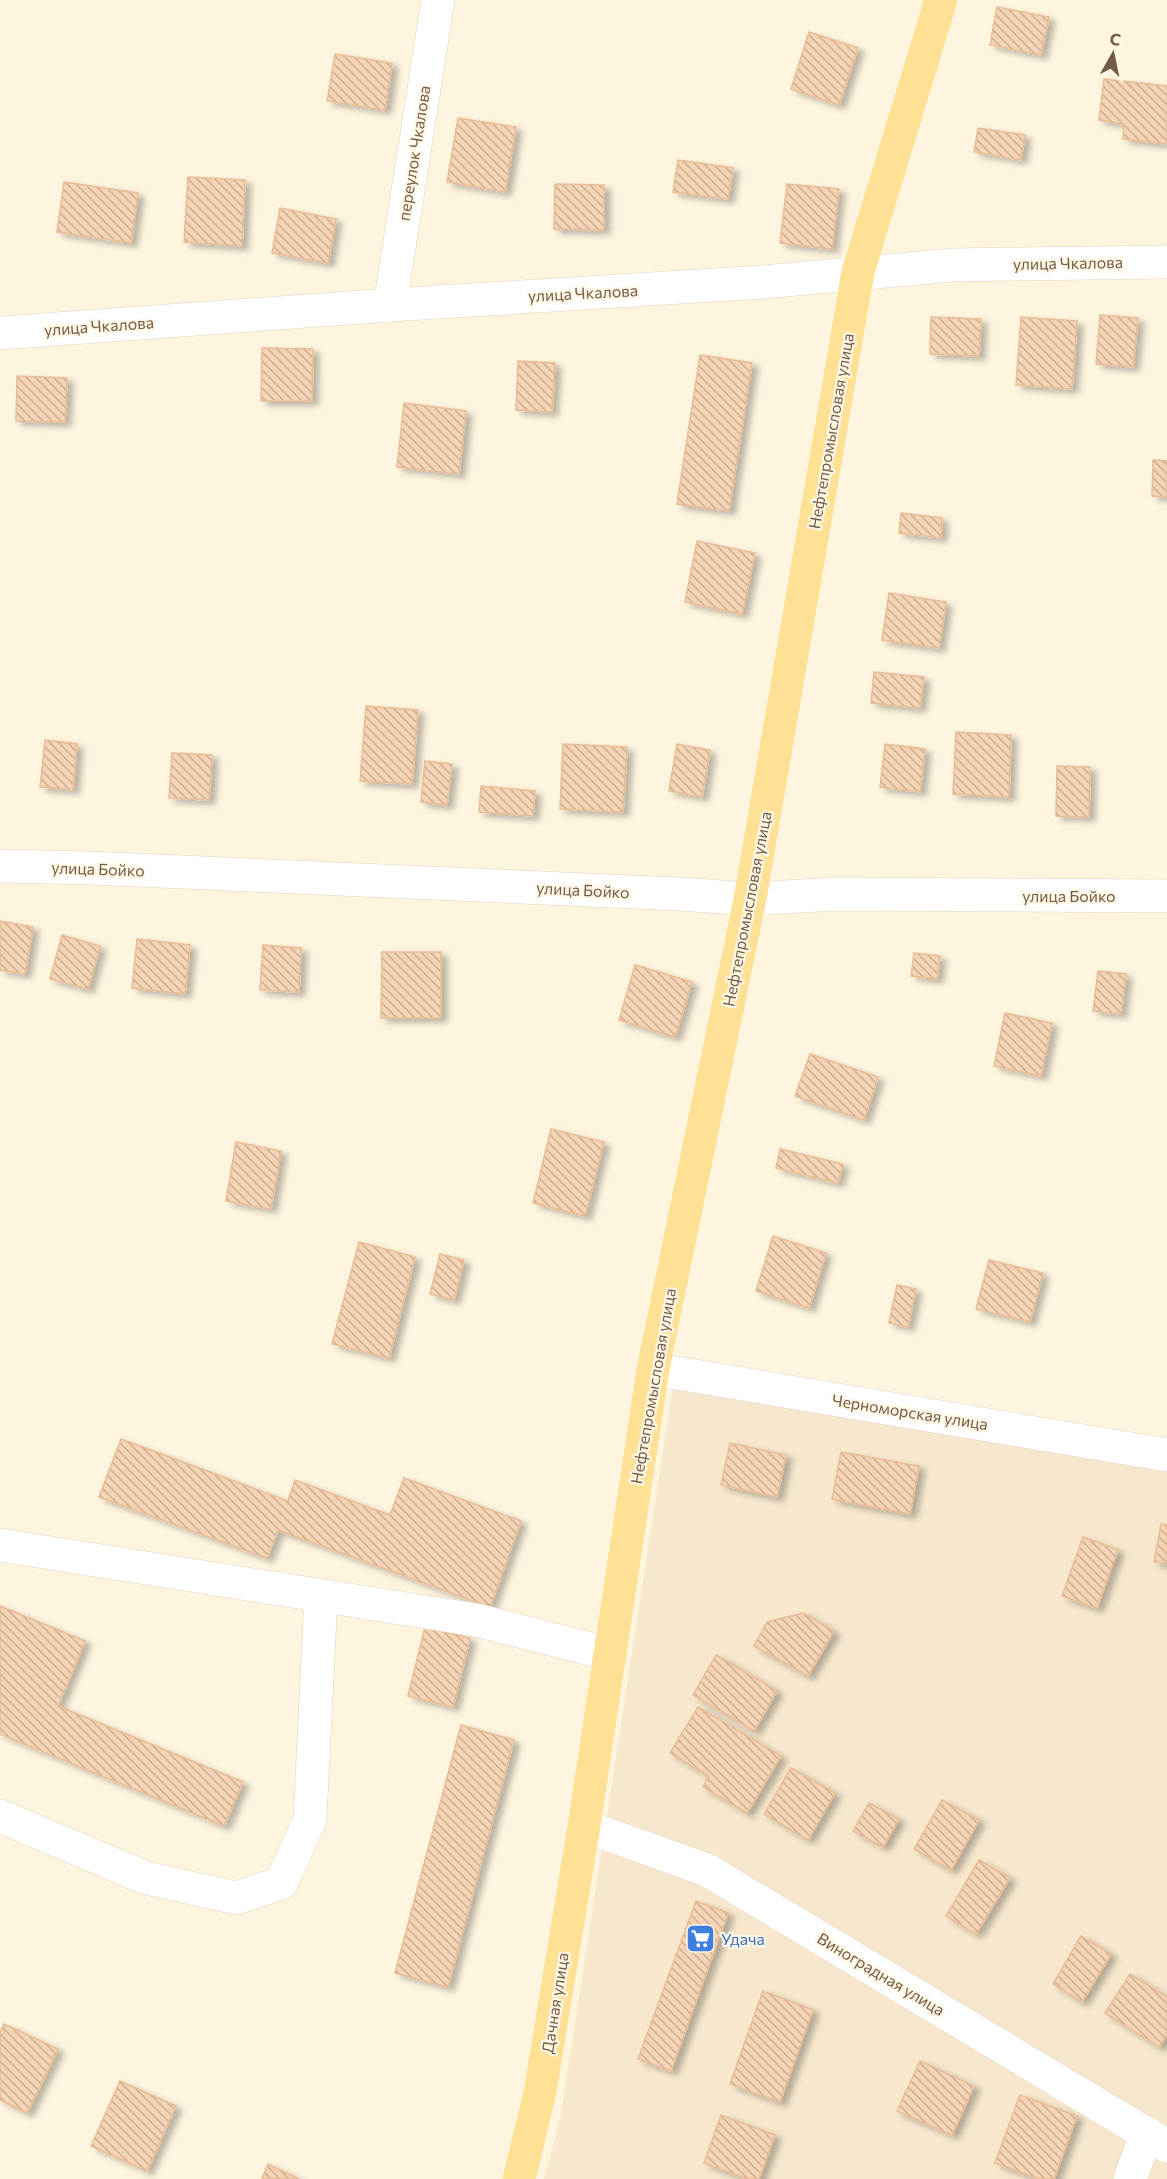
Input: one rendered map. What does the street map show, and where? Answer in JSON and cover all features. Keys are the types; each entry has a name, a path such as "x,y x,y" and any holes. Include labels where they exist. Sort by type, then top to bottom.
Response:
{"main road":[{"name":"Нефтепромысловая улица","path":"584,1826 653,1369 750,899 858,273 940,0"},
{"name":"Дачная улица","path":"519,2179 540,2092 584,1826"}],"street":[{"name":"переулок Чкалова","path":"390,305 438,0"},
{"name":"улица Чкалова","path":"0,333 390,305 763,282 952,265 1167,262"},
{"name":"улица Бойко","path":"0,867 90,868 750,899 837,894 1167,896"},
{"name":"Черноморская улица","path":"653,1369 1167,1455"},
{"path":"0,1545 476,1620 610,1654"},
{"path":"0,1816 146,1878 236,1898 280,1883 310,1820 321,1596"},
{"name":"Виноградная улица","path":"584,1826 707,1870 1157,2140"},
{"path":"1130,2179 1157,2140"}],"shaded area":[{"path":"673,1387 1167,1463 1167,2179 544,2179 561,2115"}],"building":[{"path":"997,7 1049,17 1041,55 990,45"},
{"path":"809,32 858,48 839,105 791,89"},
{"path":"335,54 392,63 385,110 327,101"},
{"path":"1104,79 1167,86 1167,144 1123,139 1124,124 1099,120"},
{"path":"458,118 516,127 505,192 447,182"},
{"path":"978,128 1025,135 1021,160 974,152"},
{"path":"678,160 733,168 728,199 673,192"},
{"path":"188,177 245,180 242,246 184,242"},
{"path":"64,182 138,193 131,243 57,232"},
{"path":"555,184 604,185 604,230 554,229"},
{"path":"787,184 839,189 832,249 780,243"},
{"path":"280,208 336,219 328,263 272,253"},
{"path":"1100,315 1138,318 1133,367 1096,364"},
{"path":"931,317 981,319 979,356 930,354"},
{"path":"1021,317 1077,321 1072,389 1016,385"},
{"path":"262,348 313,349 312,401 261,401"},
{"path":"700,355 752,363 729,511 677,504"},
{"path":"518,361 555,363 552,412 516,410"},
{"path":"17,376 67,378 65,422 16,421"},
{"path":"404,403 466,411 459,474 397,467"},
{"path":"1153,460 1167,461 1167,497 1152,496"},
{"path":"901,513 942,518 941,538 899,533"},
{"path":"697,541 755,553 742,614 685,602"},
{"path":"889,593 946,602 939,648 882,640"},
{"path":"874,672 924,677 920,708 871,703"},
{"path":"366,706 418,710 412,784 360,781"},
{"path":"956,732 1011,735 1009,797 953,794"},
{"path":"45,740 77,744 73,790 40,787"},
{"path":"563,744 627,747 623,812 560,809"},
{"path":"677,744 710,750 702,797 669,791"},
{"path":"885,744 925,749 920,792 880,787"},
{"path":"172,753 212,755 209,800 169,798"},
{"path":"425,761 452,764 447,805 421,802"},
{"path":"1057,766 1090,767 1089,817 1056,816"},
{"path":"481,786 535,791 533,816 479,812"},
{"path":"0,921 33,927 25,974 0,970"},
{"path":"62,935 100,946 88,989 50,979"},
{"path":"137,939 190,945 185,994 132,988"},
{"path":"263,945 301,948 299,992 260,990"},
{"path":"382,952 441,952 441,1018 381,1018"},
{"path":"914,953 940,956 937,979 911,976"},
{"path":"635,965 692,982 675,1037 619,1020"},
{"path":"1098,971 1126,974 1121,1014 1093,1011"},
{"path":"1005,1013 1052,1023 1041,1076 994,1066"},
{"path":"810,1054 878,1077 864,1120 795,1096"},
{"path":"551,1129 604,1142 585,1216 533,1203"},
{"path":"236,1142 281,1151 271,1209 226,1201"},
{"path":"780,1149 843,1164 838,1183 776,1168"},
{"path":"773,1236 826,1253 809,1308 756,1291"},
{"path":"359,1242 415,1257 389,1358 332,1344"},
{"path":"440,1254 464,1260 454,1300 430,1294"},
{"path":"989,1260 1043,1273 1030,1322 976,1309"},
{"path":"897,1285 916,1289 908,1327 889,1323"},
{"path":"121,1439 288,1501 295,1480 390,1515 404,1478 521,1521 490,1607 278,1530 267,1558 99,1497"},
{"path":"730,1443 786,1455 777,1497 721,1485"},
{"path":"841,1452 919,1466 910,1514 832,1499"},
{"path":"1161,1524 1167,1525 1167,1564 1154,1562"},
{"path":"1083,1537 1118,1550 1097,1608 1062,1596"},
{"path":"0,1606 85,1641 58,1706 243,1782 224,1826 0,1734"},
{"path":"803,1613 834,1631 808,1676 754,1646 767,1622"},
{"path":"425,1627 470,1638 453,1707 408,1696"},
{"path":"716,1655 777,1691 754,1731 693,1695"},
{"path":"698,1707 781,1756 747,1813 703,1787 709,1776 670,1753"},
{"path":"461,1725 514,1740 448,1987 395,1973"},
{"path":"791,1768 835,1793 808,1840 764,1814"},
{"path":"942,1800 979,1820 951,1870 914,1849"},
{"path":"869,1803 899,1819 883,1847 853,1831"},
{"path":"979,1860 1010,1878 976,1934 946,1916"},
{"path":"696,1901 728,1913 671,2071 638,2059"},
{"path":"1081,1936 1111,1954 1082,2002 1053,1984"},
{"path":"1130,1974 1167,1997 1167,2035 1159,2047 1105,2013"},
{"path":"763,1991 813,2010 780,2102 730,2084"},
{"path":"4,2024 58,2049 27,2113 0,2100 0,2033"},
{"path":"920,2061 974,2086 952,2135 897,2111"},
{"path":"120,2081 176,2106 147,2171 91,2146"},
{"path":"1020,2095 1077,2116 1054,2179 1039,2179 995,2163"},
{"path":"721,2115 775,2135 759,2179 747,2179 704,2163"},
{"path":"268,2164 299,2179 262,2179"}],"place":[{"name":"Удача","path":"700,1939"}]}
